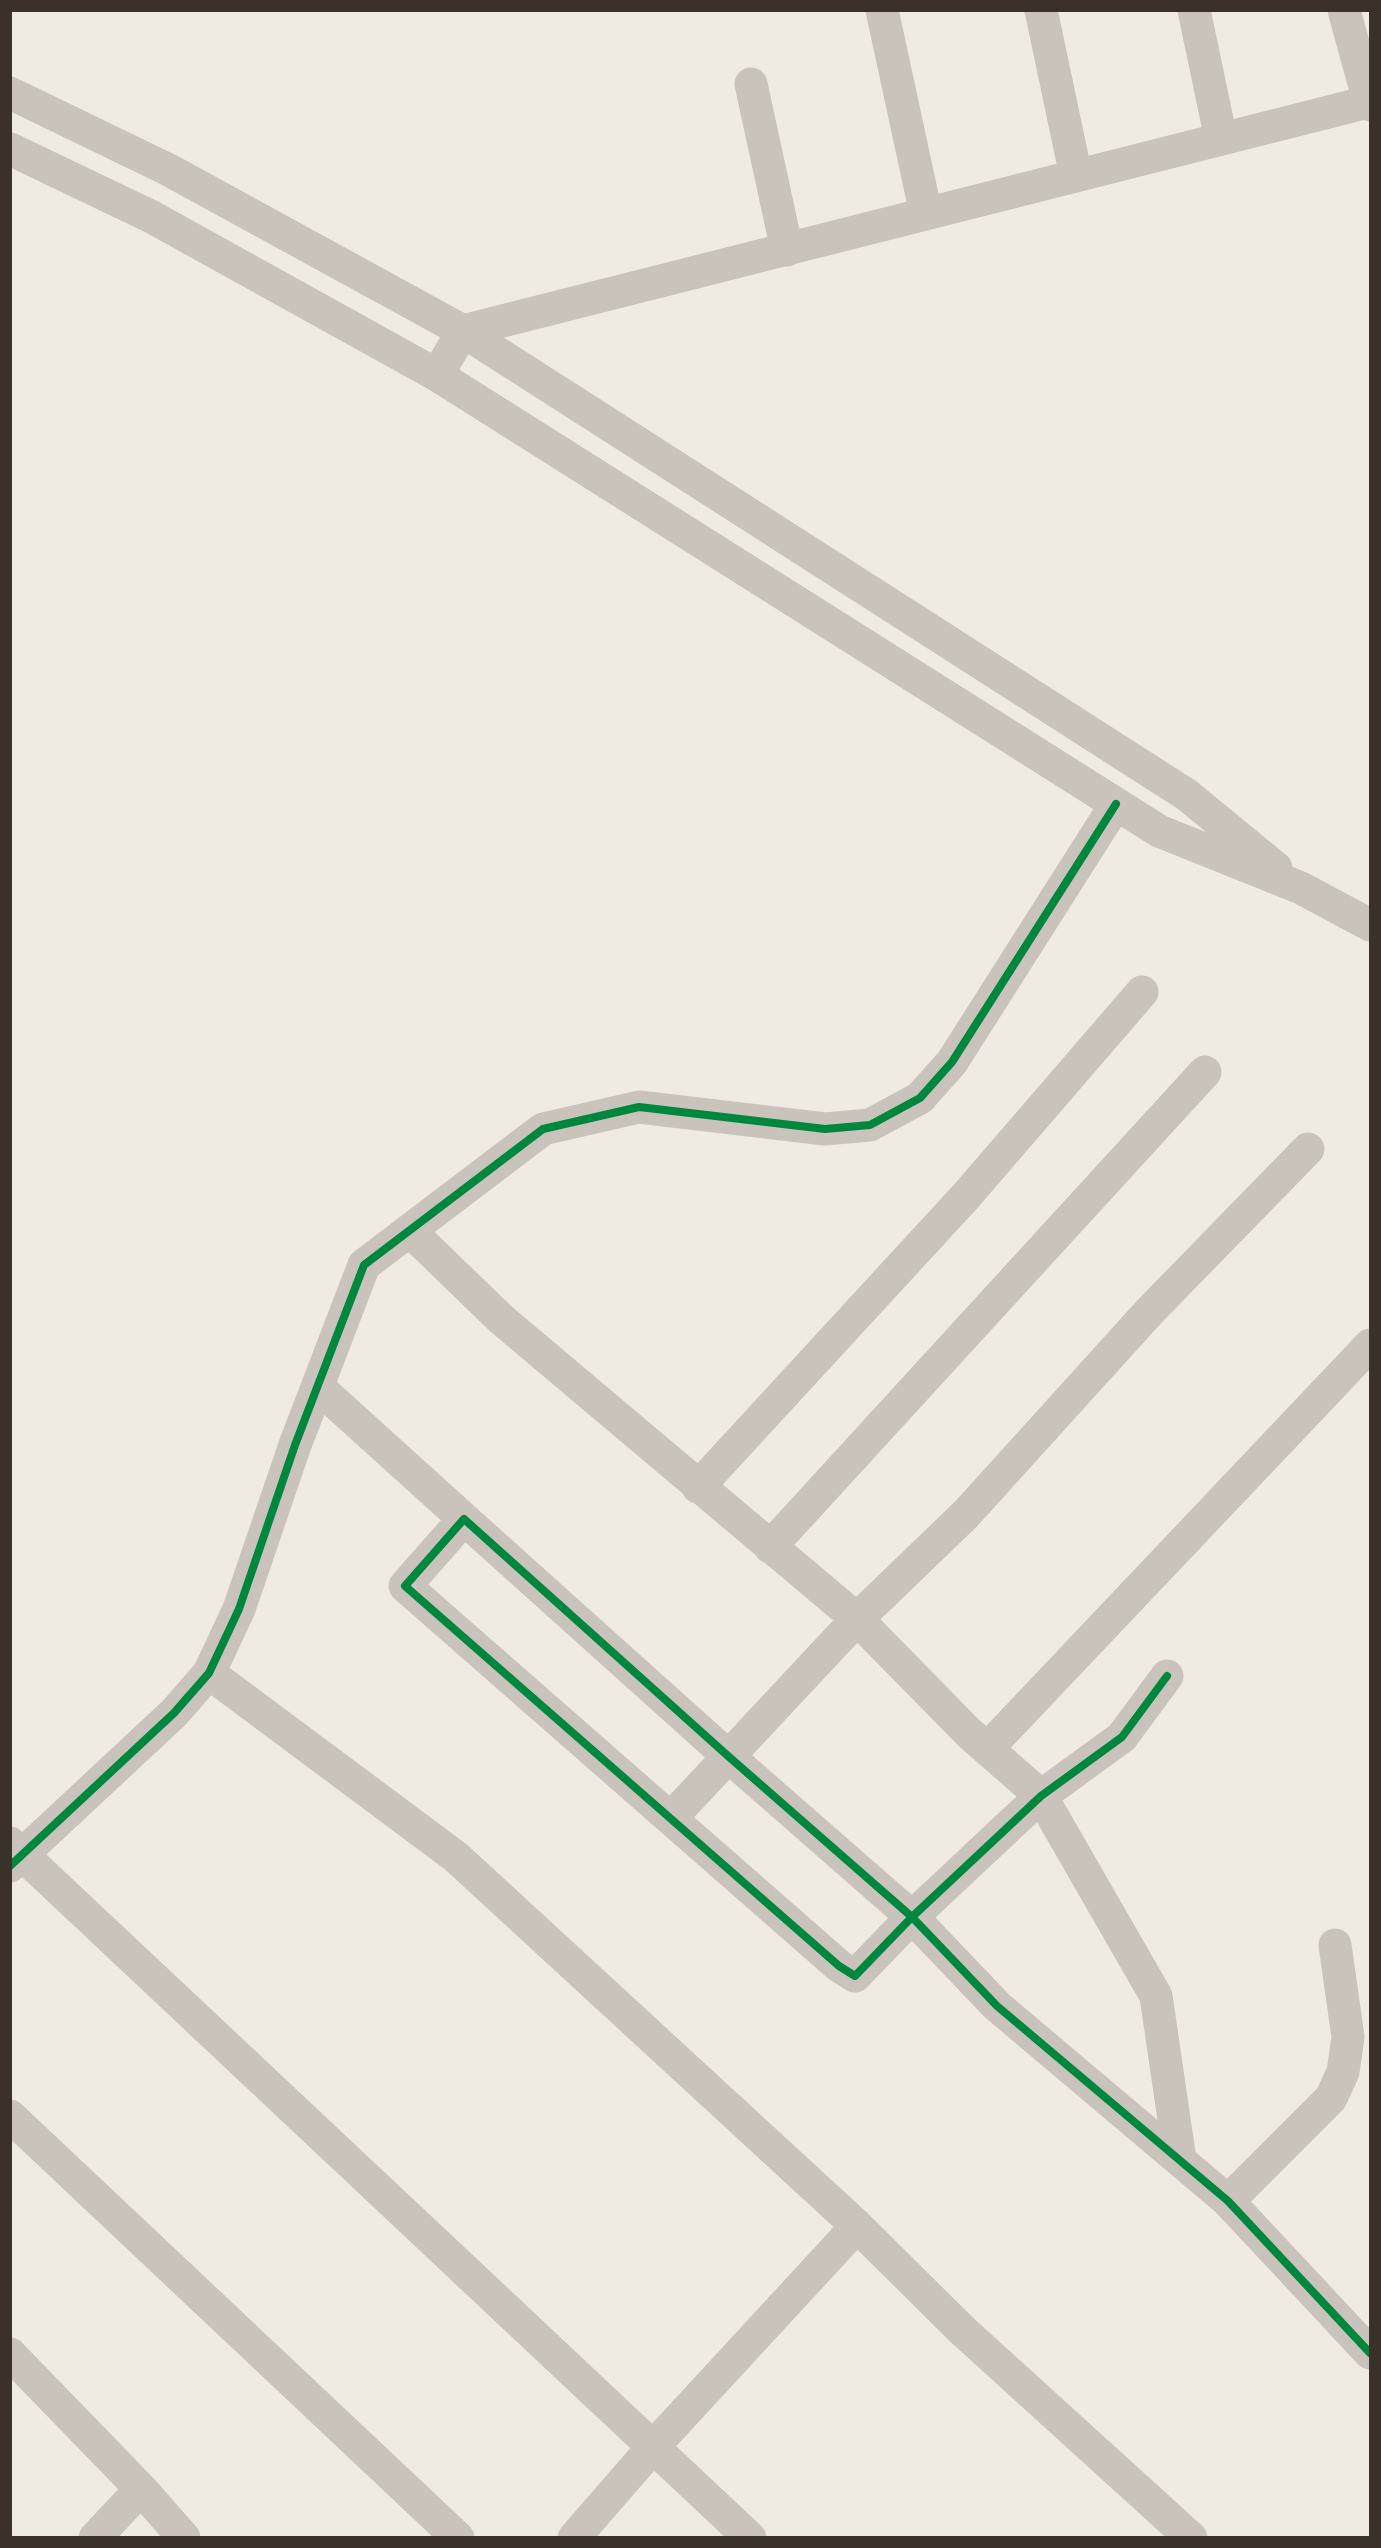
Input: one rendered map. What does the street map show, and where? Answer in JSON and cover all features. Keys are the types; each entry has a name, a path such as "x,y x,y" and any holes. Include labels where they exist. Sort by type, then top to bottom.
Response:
{"street":[{"path":"882,10 926,214"},
{"path":"1041,10 1076,176"},
{"path":"1194,10 1221,139"},
{"path":"437,375 463,331 1221,139 1369,104 1344,10"},
{"path":"751,84 788,250"},
{"path":"10,93 169,170 463,331 1187,795 1301,888"},
{"path":"10,148 152,217 437,375 1159,831 1301,888 1371,925"},
{"path":"750,2538 14,1854 174,1713 209,1673 239,1609 295,1445 364,1265 543,1129 639,1107 825,1129 870,1125 920,1098 952,1062 1116,804"},
{"path":"698,1487 966,1196 1142,992"},
{"path":"771,1547 1205,1072"},
{"path":"671,1818 857,1619 966,1514 1149,1312 1308,1149"},
{"path":"410,1231 501,1319 857,1619 987,1749 1041,1796 1156,1996 1180,2160"},
{"path":"987,1749 1371,1346"},
{"path":"318,1386 728,1756 912,1917 997,2007 1228,2201 1371,2353"},
{"path":"464,1519 405,1586 839,1966 855,1976 912,1917 1041,1796 1122,1737 1167,1676"},
{"path":"209,1673 456,1857 857,2226 962,2330 1191,2538"},
{"path":"1228,2201 1331,2098 1343,2072 1348,2037 1335,1945"},
{"path":"10,2115 458,2538"},
{"path":"574,2538 653,2447 857,2226"},
{"path":"10,2354 141,2489 184,2538"},
{"path":"95,2538 141,2489"}],"cycle path":[{"path":"10,1866 174,1713 209,1673 239,1609 295,1445 364,1265 543,1129 639,1107 825,1129 870,1125 920,1098 952,1062 1116,804"},
{"path":"1167,1676 1122,1737 1041,1796 912,1917 855,1976 839,1966 405,1586 464,1519 728,1756 912,1917 997,2006 1228,2201 1370,2353"}]}
